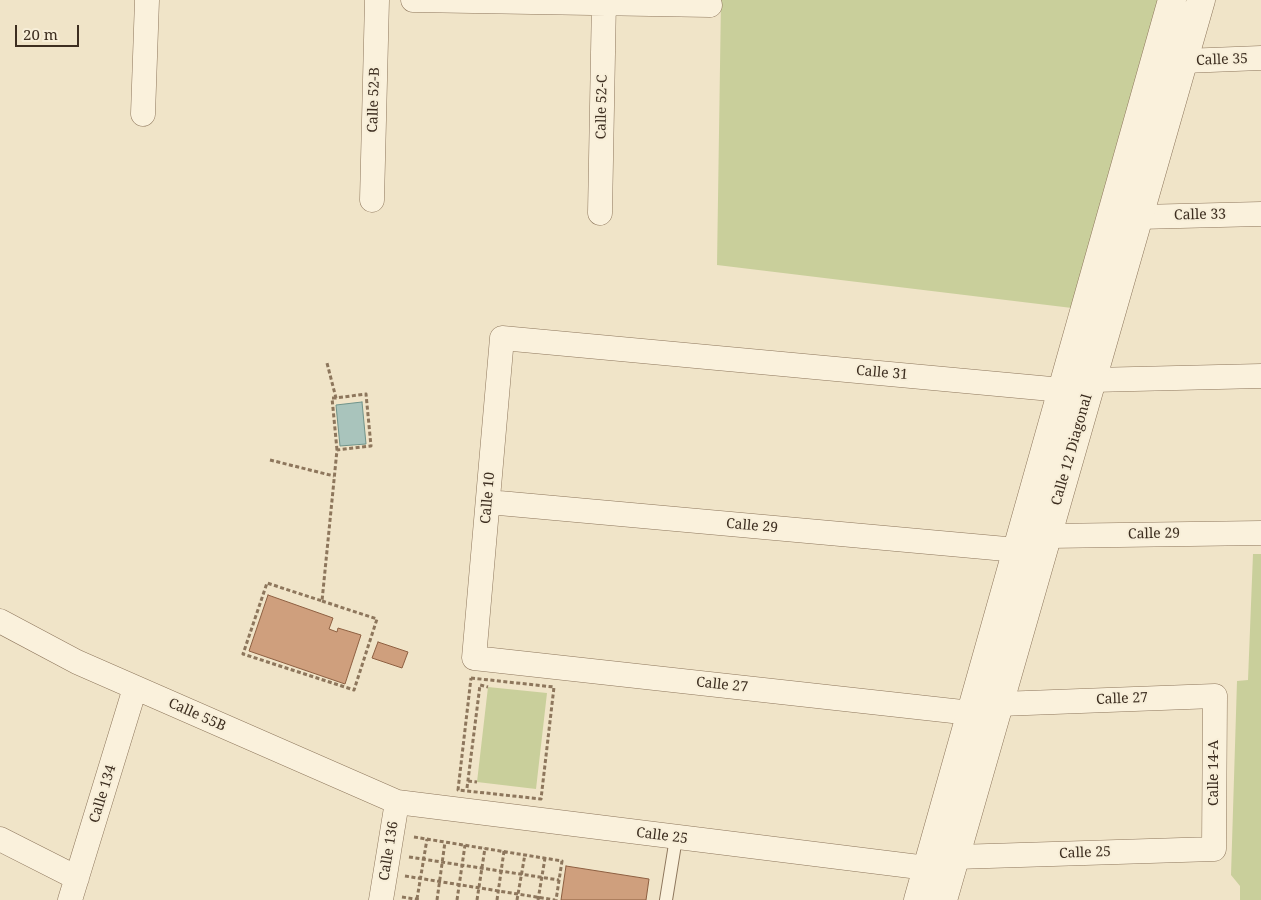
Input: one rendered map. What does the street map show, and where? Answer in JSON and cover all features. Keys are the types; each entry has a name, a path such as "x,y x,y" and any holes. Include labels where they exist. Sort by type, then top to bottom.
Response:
{"street":[{"path":"143,114 146,0"},
{"name":"Calle 52-B","path":"372,200 377,0"},
{"path":"413,0 710,5"},
{"name":"Calle 12 Diagonal","path":"918,900 1172,0"},
{"name":"Calle 12 Diagonal","path":"943,900 1201,0"},
{"name":"Calle 52-C","path":"600,213 604,2"},
{"name":"Calle 35","path":"1184,61 1261,58"},
{"name":"Calle 33","path":"1139,217 1261,214"},
{"name":"Calle 31","path":"502,338 1062,390 1092,380 1261,376"},
{"name":"Calle 10","path":"474,658 502,338"},
{"name":"Calle 29","path":"488,502 1017,550"},
{"name":"Calle 29","path":"1048,536 1261,533"},
{"name":"Calle 55B","path":"0,621 77,662 397,802"},
{"name":"Calle 27","path":"474,658 971,713"},
{"name":"Calle 134","path":"74,889 135,688"},
{"name":"Calle 27","path":"1000,704 1215,696"},
{"name":"Calle 14-A","path":"1214,849 1215,696"},
{"name":"Calle 25","path":"397,802 927,868"},
{"name":"Calle 136","path":"388,898 397,802"},
{"path":"0,839 74,889"},
{"name":"Calle 25","path":"956,857 1214,849"}],"lane":[{"path":"666,900 676,838"}],"path":[{"path":"327,363 336,398"},
{"path":"322,601 337,450 332,398 366,394 371,446 337,450"},
{"path":"270,460 334,476"},
{"path":"267,583 322,601 377,619 354,690 243,654 267,583"},
{"path":"471,678 554,687 541,799 467,791 458,790 471,678"},
{"path":"467,791 480,686 488,686"},
{"path":"468,781 477,782"},
{"path":"397,875 518,894 538,899 556,900 562,861 411,836"},
{"path":"417,899 427,839"},
{"path":"437,900 445,842"},
{"path":"457,900 465,845"},
{"path":"477,900 485,848"},
{"path":"497,900 504,851"},
{"path":"517,900 525,854"},
{"path":"400,855 559,880"},
{"path":"538,899 545,858"},
{"path":"388,898 421,900"}],"green space":[{"path":"721,0 1158,0 1072,308 717,265"},
{"path":"1253,554 1261,554 1261,900 1240,900 1240,886 1231,875 1237,681 1248,680"},
{"path":"488,687 547,693 536,789 477,782"}],"water":[{"path":"362,402 366,444 340,446 336,405"}],"building":[{"path":"268,595 333,618 329,629 337,632 338,628 361,635 345,684 249,651"},
{"path":"378,642 408,652 402,668 372,658"},
{"path":"566,866 649,879 646,900 561,900"}]}
